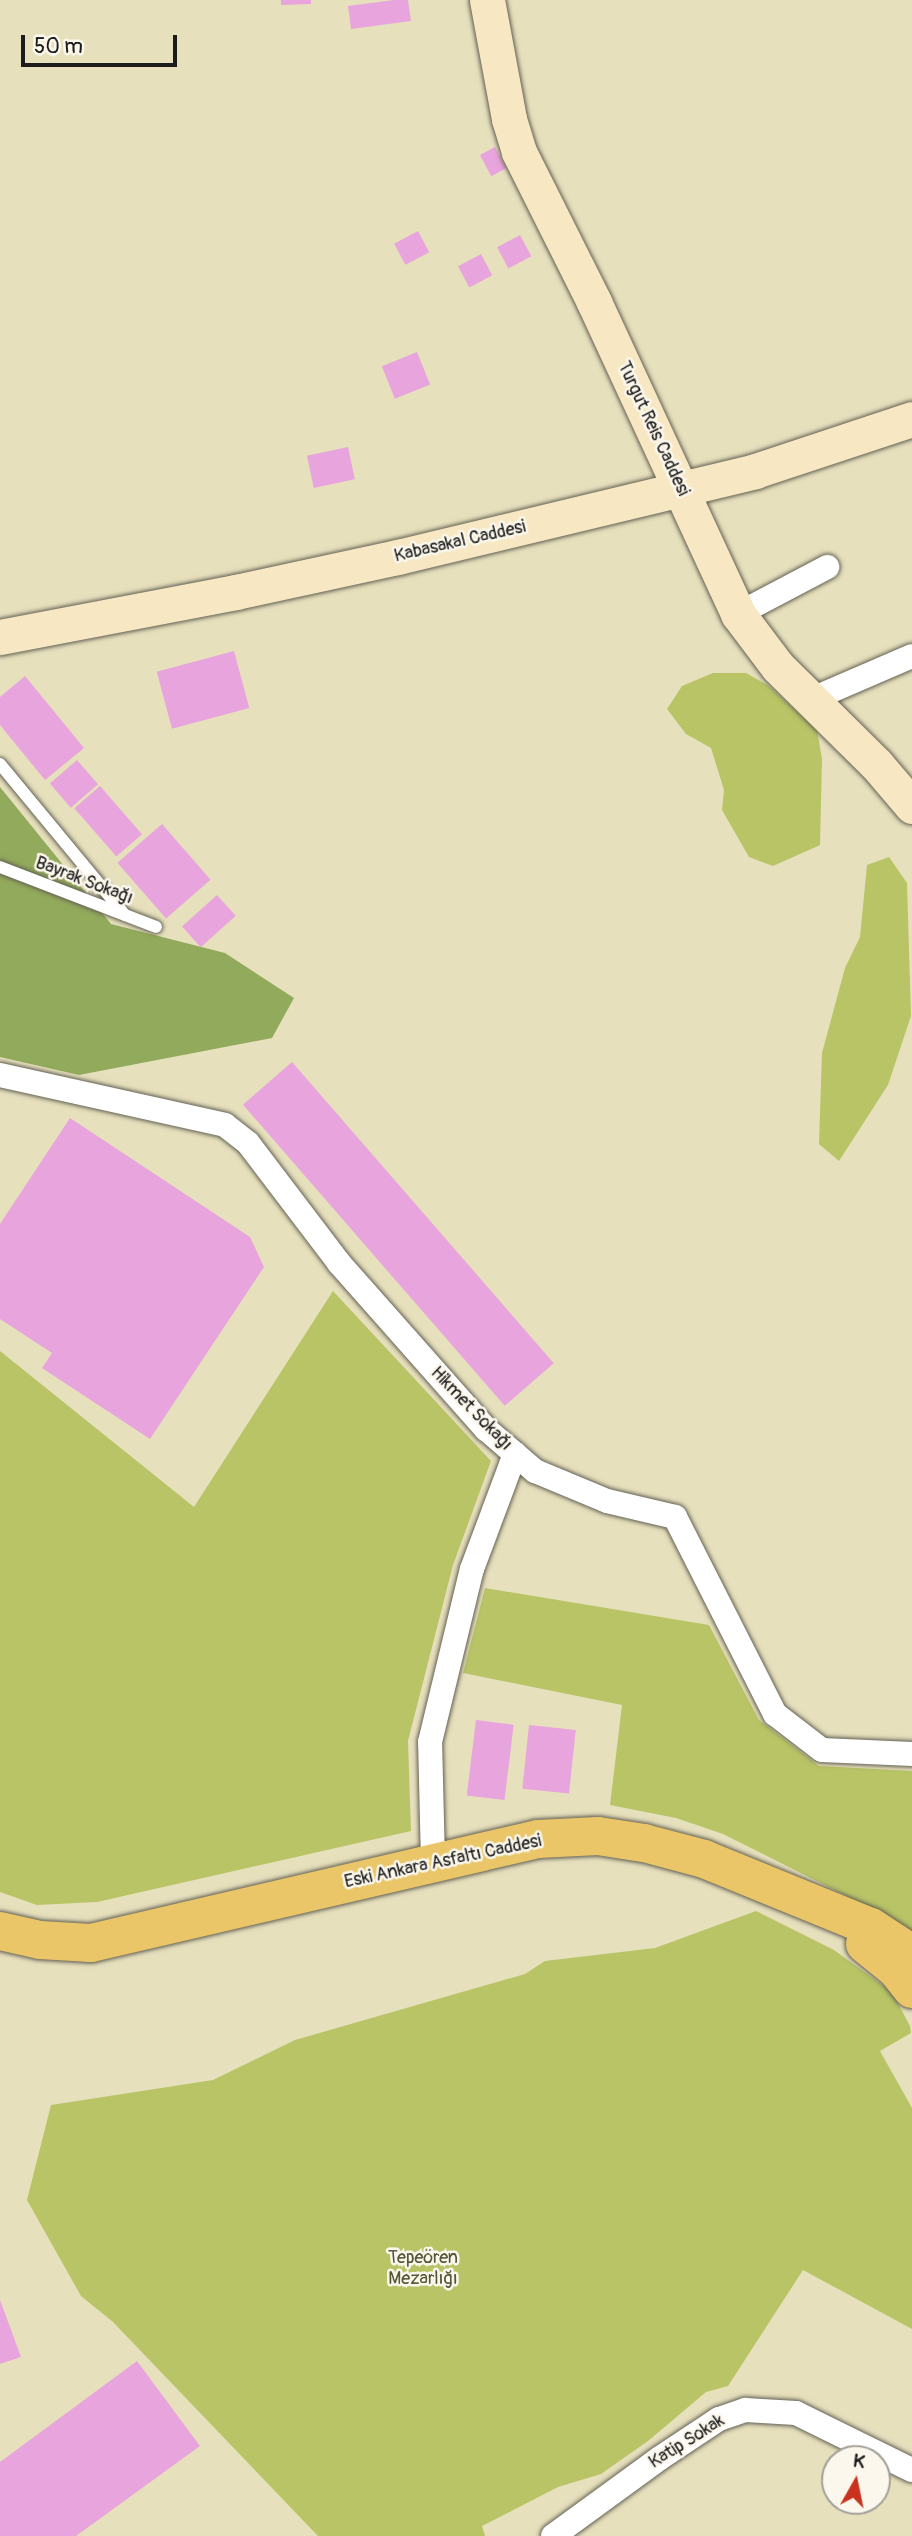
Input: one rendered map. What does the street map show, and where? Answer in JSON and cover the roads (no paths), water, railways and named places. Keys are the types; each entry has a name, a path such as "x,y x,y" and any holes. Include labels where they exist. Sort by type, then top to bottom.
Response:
{"main road":[{"name":"Eski Ankara Asfaltı Caddesi","path":"0,1931 40,1940 91,1943 538,1839 598,1836 644,1843 704,1859 871,1927 912,1954"},
{"path":"764,1883 875,1951 912,1989"}],"street":[{"name":"Turgut Reis Caddesi","path":"487,0 509,119 519,152 738,614 778,667 877,765 912,806"},
{"name":"Kabasakal Caddesi","path":"0,637 290,580 681,489 755,471 912,419"},
{"path":"738,614 827,566"},
{"path":"810,700 912,656"},
{"name":"Hikmet Sokağı","path":"0,1075 225,1125 248,1143 339,1263 486,1429 514,1454 535,1471 607,1501 675,1517 775,1714 822,1750 912,1755"},
{"path":"433,1862 433,1730 472,1569 514,1454"},
{"name":"Katip Sokak","path":"553,2536 660,2458 719,2419 745,2410 796,2413 912,2470"}],"lane":[{"path":"0,764 125,915"},
{"name":"Bayrak Sokağı","path":"0,867 156,927"}],"park label":[{"name":"Tepeören Mezarlığı","path":"423,2269"}]}
